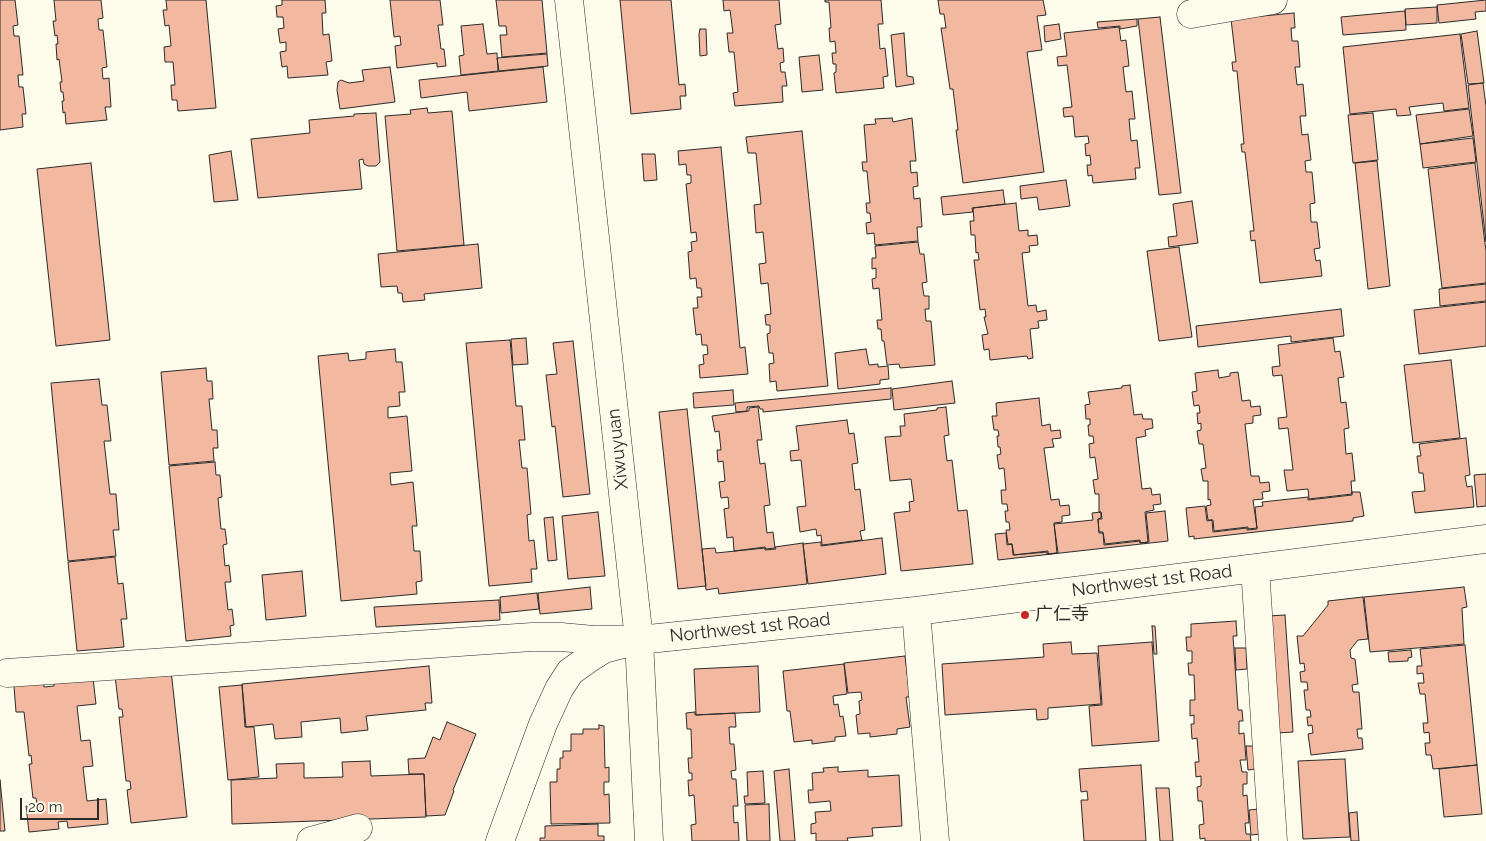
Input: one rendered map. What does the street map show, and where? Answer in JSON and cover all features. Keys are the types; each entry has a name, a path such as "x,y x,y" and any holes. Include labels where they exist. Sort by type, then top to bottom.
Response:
{"street":[{"name":"Xiwuyuan","path":"569,0 639,640 649,841"},
{"path":"1191,14 1273,0"},
{"name":"Northwest 1st Road","path":"639,640 916,611 1486,539"},
{"path":"1256,568 1273,841"},
{"path":"916,611 936,841"},
{"path":"7,672 532,637 639,640"},
{"path":"500,841 546,715 558,689 570,672 604,649 639,640"},
{"path":"311,841 358,828"}],"building":[{"path":"0,0 15,0 18,25 13,26 14,36 19,36 23,75 18,75 19,87 23,87 26,114 22,114 23,127 0,130"},
{"path":"54,0 101,0 103,18 98,19 99,30 103,30 107,67 102,68 103,79 109,78 111,107 105,107 107,120 66,124 65,112 63,113 62,101 64,101 63,92 61,92 60,82 62,82 59,59 57,60 57,35 55,36 53,21 56,21"},
{"path":"166,0 206,0 216,108 178,111 177,100 172,100 171,85 175,85 173,62 165,62 164,47 171,46 169,25 165,26 163,10 167,10"},
{"path":"282,0 325,0 326,13 322,13 323,35 329,34 332,61 326,62 328,75 288,78 287,66 282,67 280,52 286,51 286,42 280,43 278,29 284,28 283,17 277,17 276,6 282,5"},
{"path":"390,0 440,0 443,25 438,25 441,49 444,49 446,66 437,67 437,63 397,68 395,46 401,45 400,36 394,37"},
{"path":"496,0 542,0 547,53 502,57 500,35 507,35 506,26 499,26"},
{"path":"620,0 671,0 679,85 685,84 686,96 680,96 681,109 631,114"},
{"path":"723,0 779,0 781,24 775,25 778,49 783,48 784,62 780,63 781,72 785,72 787,86 782,86 783,102 735,106 733,93 738,92 734,52 729,52 727,33 733,33 730,10 724,11"},
{"path":"825,0 881,0 883,24 878,24 880,49 885,48 888,76 883,77 884,88 836,93 834,73 836,72 836,64 833,64 832,53 836,53 835,41 830,42 829,2 825,2"},
{"path":"938,0 1043,0 1046,15 1037,16 1042,50 1027,52 1044,172 963,183 953,89 950,89 941,28 946,28 944,14 940,14"},
{"path":"1486,0 1486,11 1475,12 1476,19 1439,23 1437,5"},
{"path":"1437,7 1437,23 1406,25 1405,9"},
{"path":"1405,11 1406,30 1343,35 1341,17"},
{"path":"1294,13 1295,28 1291,28 1292,41 1298,41 1300,67 1295,67 1297,85 1303,84 1306,116 1300,116 1302,135 1308,134 1311,160 1305,161 1306,172 1312,172 1315,203 1310,204 1311,222 1317,222 1320,248 1314,249 1316,261 1320,260 1322,276 1260,283 1255,240 1251,241 1250,231 1254,231 1245,152 1242,152 1241,144 1244,144 1237,71 1233,71 1232,62 1236,62 1231,19"},
{"path":"1160,17 1181,193 1159,195 1138,19"},
{"path":"1137,19 1137,26 1120,29 1120,26 1098,28 1097,22"},
{"path":"483,24 487,54 497,53 498,71 461,75 459,56 464,55 461,26"},
{"path":"1059,24 1061,39 1045,42 1044,26"},
{"path":"1119,27 1121,41 1126,40 1129,66 1123,67 1126,92 1132,91 1135,119 1129,119 1131,141 1137,140 1140,168 1135,168 1136,179 1093,183 1092,175 1088,176 1087,165 1091,165 1090,155 1086,156 1085,144 1089,143 1088,136 1075,137 1073,116 1064,117 1063,108 1072,107 1067,65 1058,66 1057,57 1067,56 1064,33"},
{"path":"700,29 706,29 707,55 700,56 699,34"},
{"path":"1477,31 1484,83 1468,84 1461,34"},
{"path":"904,33 907,76 913,77 914,84 896,87 891,35"},
{"path":"1460,34 1469,108 1444,111 1443,103 1409,107 1411,115 1397,116 1396,109 1350,114 1343,47"},
{"path":"547,54 548,66 499,71 497,58"},
{"path":"819,55 823,90 802,92 799,57"},
{"path":"390,67 395,102 340,109 337,90 338,82 341,80 349,83 364,81 362,70"},
{"path":"543,67 547,102 469,111 467,92 421,98 419,80"},
{"path":"1483,83 1486,106 1486,242 1468,85"},
{"path":"427,108 428,113 452,111 464,245 397,251 385,116 411,114 410,110"},
{"path":"1469,109 1473,136 1420,144 1416,115"},
{"path":"376,113 380,162 376,166 368,166 364,164 363,159 359,160 362,189 258,198 251,139 310,133 309,120"},
{"path":"1373,113 1378,160 1353,163 1348,115"},
{"path":"892,118 893,122 912,118 916,161 910,161 911,173 917,172 918,186 913,187 914,199 920,198 922,227 917,227 918,241 875,245 874,233 867,234 866,223 871,222 870,213 867,213 866,203 870,203 867,171 863,171 862,162 867,162 864,125 876,124 875,119"},
{"path":"802,131 828,386 777,391 776,381 770,382 769,364 774,363 773,353 769,353 767,334 770,333 770,325 766,325 765,315 771,314 768,283 761,284 759,264 766,263 763,232 756,233 754,205 761,204 756,153 748,153 746,137"},
{"path":"1473,138 1476,162 1423,168 1420,144"},
{"path":"721,147 740,348 745,347 748,374 700,378 699,365 704,364 703,355 708,354 707,345 702,345 701,334 696,335 693,308 698,308 697,297 702,297 701,288 697,288 696,278 690,279 688,252 692,251 691,242 697,241 696,232 691,233 686,184 691,183 691,175 687,175 686,164 679,165 678,151"},
{"path":"231,151 238,200 214,202 209,155"},
{"path":"642,154 655,154 657,180 644,181"},
{"path":"1377,161 1390,286 1368,289 1355,163"},
{"path":"91,163 110,340 56,346 37,169"},
{"path":"1475,163 1486,251 1486,283 1442,288 1428,169"},
{"path":"1066,180 1070,206 1039,210 1037,197 1021,199 1020,186"},
{"path":"1003,190 1005,204 972,208 973,212 943,215 941,197"},
{"path":"1192,201 1198,243 1169,247 1168,237 1177,236 1173,204"},
{"path":"1016,203 1019,231 1028,230 1028,236 1037,235 1038,245 1029,246 1030,252 1022,253 1028,306 1036,305 1037,312 1046,310 1047,320 1038,321 1039,328 1030,329 1033,358 1028,359 1027,356 990,360 989,349 984,350 982,335 988,334 984,317 986,317 985,309 980,310 974,260 979,260 978,252 976,253 975,235 971,235 970,221 974,221 973,208"},
{"path":"918,242 920,254 924,254 927,282 922,283 924,296 929,296 929,309 925,309 926,321 931,321 935,365 900,368 899,364 887,365 881,329 878,329 877,320 882,320 879,288 873,289 872,279 876,278 876,268 872,269 872,258 876,258 875,246"},
{"path":"478,244 482,288 424,294 425,300 403,302 402,293 398,293 397,286 381,287 378,254"},
{"path":"1179,247 1192,337 1159,341 1147,251"},
{"path":"1486,284 1486,301 1440,306 1439,289"},
{"path":"1486,302 1486,346 1419,354 1414,310"},
{"path":"1341,309 1344,336 1291,342 1291,336 1198,347 1196,326"},
{"path":"526,338 528,364 513,365 511,339"},
{"path":"1333,338 1335,352 1340,351 1344,377 1338,378 1341,403 1346,402 1349,428 1344,429 1346,454 1352,453 1355,481 1351,481 1352,494 1309,499 1308,489 1287,491 1284,470 1293,470 1288,428 1279,429 1278,418 1287,417 1282,375 1273,376 1272,367 1280,366 1278,345"},
{"path":"510,340 516,406 522,406 525,440 519,440 522,468 527,468 531,514 527,515 529,541 534,540 537,569 531,569 532,582 489,586 466,343"},
{"path":"573,341 590,494 563,497 555,426 552,427 546,375 557,374 553,343"},
{"path":"395,349 396,362 402,362 405,392 399,392 400,406 388,407 388,418 407,416 412,471 390,473 391,485 413,482 417,526 412,526 414,551 420,551 422,581 416,582 417,594 341,601 318,356 348,353 349,361 366,359 366,352"},
{"path":"866,349 869,365 878,364 878,367 888,366 889,379 880,380 880,384 838,389 835,353"},
{"path":"1451,360 1460,438 1413,443 1404,365"},
{"path":"206,368 207,381 212,381 213,399 209,399 212,430 217,430 218,448 213,448 214,461 169,465 161,372"},
{"path":"1218,370 1219,378 1238,372 1242,401 1250,400 1251,407 1260,406 1261,415 1253,416 1253,423 1245,424 1251,476 1259,476 1260,483 1269,482 1270,491 1262,492 1263,499 1253,500 1257,528 1248,529 1248,527 1214,531 1213,520 1208,520 1206,506 1211,505 1210,499 1208,500 1208,481 1203,481 1201,469 1206,468 1203,444 1199,444 1197,431 1201,430 1201,423 1198,424 1197,413 1200,413 1199,405 1194,406 1192,392 1197,391 1195,373"},
{"path":"99,379 102,405 107,405 111,441 104,441 110,494 116,494 119,530 113,530 116,556 68,561 51,383"},
{"path":"952,381 955,403 894,410 892,389"},
{"path":"1130,385 1134,415 1142,414 1143,419 1152,419 1153,428 1145,430 1146,436 1136,438 1142,489 1151,488 1152,495 1160,494 1161,504 1153,505 1154,510 1145,512 1148,542 1140,543 1140,540 1105,544 1103,532 1099,532 1098,519 1102,519 1101,512 1099,512 1099,494 1095,494 1093,480 1098,479 1095,457 1090,458 1089,444 1094,443 1093,436 1089,436 1088,425 1090,425 1090,419 1086,419 1085,405 1090,404 1088,392 1122,388 1122,386"},
{"path":"891,388 891,399 763,412 763,409 760,409 759,406 747,407 747,411 736,412 735,403"},
{"path":"733,390 734,405 694,408 693,393"},
{"path":"1039,398 1042,426 1050,424 1051,431 1060,430 1061,438 1052,439 1054,447 1044,448 1051,500 1059,499 1060,506 1069,505 1070,515 1062,516 1062,522 1054,523 1057,553 1048,554 1048,551 1014,555 1012,544 1008,544 1006,530 1010,530 1009,522 1006,522 1005,511 1008,511 1007,504 1002,504 1001,490 1006,490 1004,468 999,469 997,455 1001,454 997,436 999,436 998,430 994,430 992,416 997,416 996,403"},
{"path":"758,407 762,440 757,440 760,464 765,463 770,505 764,506 767,533 773,532 775,548 766,549 765,547 734,551 733,537 727,538 724,509 729,508 728,497 721,498 719,482 725,481 723,461 718,462 717,450 721,450 719,431 715,432 712,416 749,411 749,408"},
{"path":"946,407 949,435 944,436 947,461 952,460 958,511 967,510 973,564 901,571 894,513 910,511 909,502 914,501 911,479 890,481 885,437 901,436 900,426 905,426 904,414"},
{"path":"687,409 706,586 678,589 659,412"},
{"path":"847,420 849,434 854,433 858,463 852,464 855,490 860,489 865,530 860,531 862,540 822,545 821,535 817,536 816,529 800,532 797,507 806,506 801,460 791,461 790,451 799,450 796,426"},
{"path":"1466,438 1470,475 1465,476 1467,487 1472,486 1474,507 1415,513 1412,492 1425,491 1423,473 1419,473 1417,456 1421,456 1419,444"},
{"path":"215,462 216,475 220,475 222,497 218,498 221,529 225,529 227,544 223,545 225,566 229,565 231,582 225,582 228,610 232,609 234,625 230,626 231,636 186,641 169,466"},
{"path":"1486,474 1486,506 1477,507 1474,475"},
{"path":"1352,492 1360,492 1364,516 1353,518 1353,521 1194,539 1194,536 1189,537 1186,508 1205,506 1207,521 1212,520 1213,532 1247,528 1247,530 1257,529 1255,507 1263,506 1262,502 1308,497 1308,500 1352,495"},
{"path":"1165,511 1168,541 998,560 995,534 1006,533 1007,545 1012,544 1013,555 1058,553 1054,524 1093,520 1092,513 1101,512 1101,518 1098,519 1099,533 1103,533 1104,545 1140,541 1140,543 1149,542 1146,513"},
{"path":"598,512 605,576 568,579 562,516"},
{"path":"553,517 557,560 548,561 544,518"},
{"path":"882,538 886,574 808,584 803,544 821,542 821,546"},
{"path":"803,543 807,584 719,594 718,588 706,590 702,549 715,548 716,553 765,548 765,550 776,549 775,547"},
{"path":"115,557 118,584 123,583 127,619 121,619 124,647 77,651 68,562"},
{"path":"302,571 306,616 266,620 262,575"},
{"path":"590,587 592,609 540,614 538,593"},
{"path":"1464,587 1467,607 1462,608 1464,644 1370,652 1364,597"},
{"path":"537,593 539,609 501,613 500,597"},
{"path":"1363,597 1368,639 1358,640 1350,650 1351,658 1355,659 1358,684 1352,685 1353,692 1359,692 1362,729 1357,729 1358,738 1362,738 1363,749 1311,755 1308,734 1313,733 1312,725 1308,726 1307,717 1311,717 1310,710 1306,710 1304,690 1308,690 1307,682 1301,682 1300,672 1305,671 1304,663 1300,664 1297,636 1303,636 1328,605 1328,601"},
{"path":"499,600 500,620 376,627 374,607"},
{"path":"1285,615 1293,732 1277,733 1268,616"},
{"path":"1236,621 1237,636 1233,636 1238,710 1242,710 1243,721 1239,721 1239,734 1244,733 1246,760 1240,760 1242,772 1247,772 1247,784 1243,784 1243,796 1247,795 1249,823 1245,823 1246,834 1250,834 1251,841 1205,841 1205,838 1200,839 1199,825 1204,824 1202,801 1198,801 1197,787 1201,786 1201,776 1196,777 1195,762 1199,762 1197,738 1192,739 1191,724 1194,724 1194,715 1190,716 1190,700 1195,700 1194,675 1189,675 1188,663 1192,663 1192,651 1187,651 1186,637 1191,637 1191,624"},
{"path":"1152,626 1155,626 1157,654 1154,654"},
{"path":"1071,642 1072,654 1097,653 1101,704 1048,708 1048,719 1037,720 1036,709 945,715 942,664 1044,657 1043,644"},
{"path":"1152,642 1159,741 1092,746 1089,706 1102,705 1098,646"},
{"path":"1465,645 1477,765 1433,769 1431,755 1426,755 1425,743 1430,743 1429,732 1424,733 1423,723 1428,723 1425,694 1420,694 1418,683 1424,683 1423,673 1417,674 1417,666 1422,666 1420,649"},
{"path":"1235,648 1246,648 1247,669 1236,670"},
{"path":"1411,650 1412,657 1408,658 1408,661 1389,662 1388,652"},
{"path":"905,656 910,697 906,697 910,727 897,729 897,734 870,737 870,733 858,734 856,715 860,714 859,701 862,700 861,692 848,693 844,663"},
{"path":"844,664 847,694 833,696 834,705 838,704 840,717 843,716 846,736 835,737 835,741 812,744 812,740 794,742 790,711 787,711 783,671"},
{"path":"429,666 432,703 425,703 426,710 366,716 368,730 341,733 340,718 301,722 302,737 275,739 273,724 246,727 242,684"},
{"path":"758,666 760,712 696,715 694,669"},
{"path":"171,670 187,817 131,823 127,790 131,789 130,781 126,781 119,717 123,717 122,709 119,709 115,676"},
{"path":"93,678 96,704 77,706 81,741 90,740 93,766 83,767 87,801 106,799 108,824 68,828 67,821 58,822 59,829 29,832 26,806 37,805 36,798 33,798 29,764 32,764 31,755 29,756 24,712 16,712 14,686 44,683 44,687 54,686 54,682"},
{"path":"242,685 245,727 254,727 259,777 228,780 219,687"},
{"path":"695,712 695,715 735,713 736,727 729,727 730,744 734,744 736,770 731,771 732,779 736,779 738,806 733,806 734,823 738,822 739,841 692,841 691,825 696,824 694,795 689,796 688,780 692,780 692,773 689,773 688,758 692,758 691,729 687,729 686,713"},
{"path":"447,722 476,734 445,815 426,816 424,774 409,774 408,759 425,758 433,737 440,740"},
{"path":"599,725 604,726 605,768 609,767 609,782 604,782 604,795 609,794 610,823 551,824 550,782 557,782 557,769 560,769 560,758 563,758 563,751 571,751 571,734 583,734 583,729 599,729"},
{"path":"1246,746 1254,746 1256,769 1248,770"},
{"path":"1345,759 1350,837 1303,839 1298,761"},
{"path":"370,761 371,776 424,774 426,817 232,824 231,780 277,778 276,764 304,763 304,778 343,777 342,762"},
{"path":"1141,765 1146,841 1084,841 1081,800 1088,800 1087,791 1081,792 1079,769"},
{"path":"1477,765 1482,814 1444,817 1439,769"},
{"path":"838,767 838,772 868,770 868,777 899,775 902,826 872,828 873,836 847,838 848,841 816,841 816,833 811,834 811,824 816,823 815,812 831,811 830,801 809,803 808,790 813,790 812,773 824,772 823,768"},
{"path":"789,769 795,841 780,841 774,771"},
{"path":"763,771 765,803 745,804 744,796 748,796 747,772"},
{"path":"0,780 5,831 0,831"},
{"path":"1156,788 1169,788 1173,841 1160,841"},
{"path":"769,804 770,841 747,841 745,805"},
{"path":"1259,809 1261,834 1251,835 1249,810"},
{"path":"1357,812 1359,841 1351,841 1349,813"},
{"path":"598,824 598,836 604,836 604,841 540,841 540,838 545,838 545,826"}],"place":[{"name":"广仁寺","path":"1025,615"}]}
